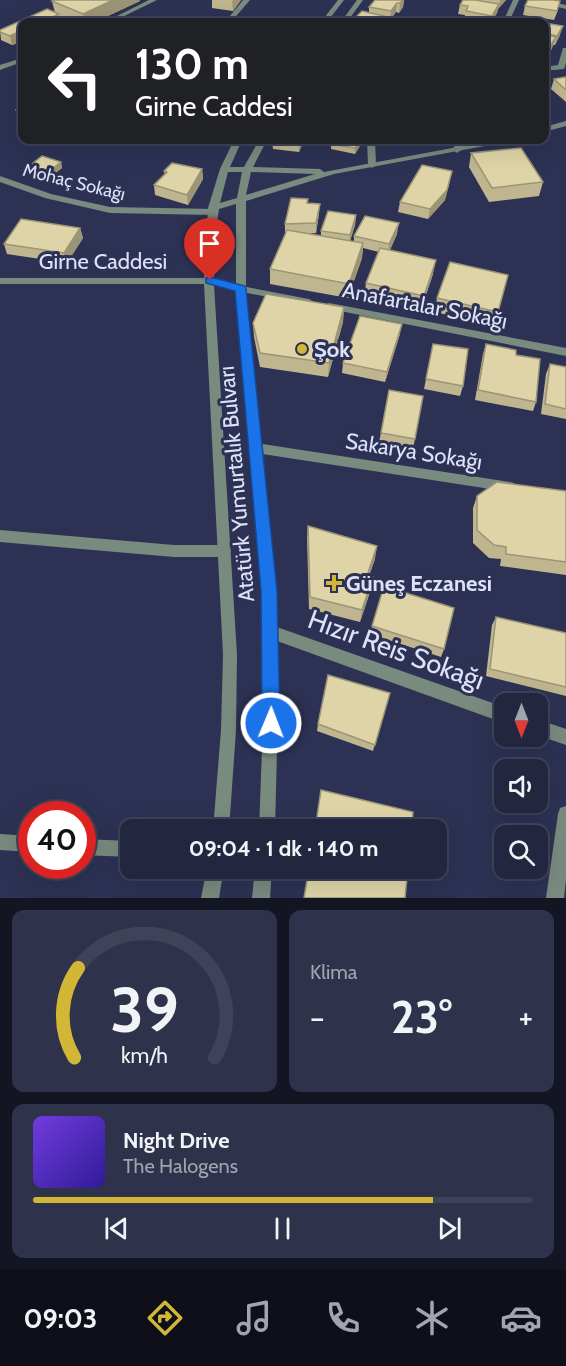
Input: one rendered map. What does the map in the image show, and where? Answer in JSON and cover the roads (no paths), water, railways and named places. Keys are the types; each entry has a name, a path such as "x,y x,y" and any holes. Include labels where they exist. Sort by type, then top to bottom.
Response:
{"street":[{"path":"116,18 154,0"},
{"path":"231,18 247,0"},
{"path":"327,18 341,0"},
{"path":"347,18 360,0"},
{"path":"508,18 516,0"},
{"path":"533,0 566,7"},
{"path":"549,68 561,67 566,50"},
{"path":"0,68 18,61"},
{"path":"549,128 566,123"},
{"name":"Atatürk Yumurtalık Bulvarı","path":"222,819 230,746 230,631 210,280 213,210 224,169 236,144"},
{"name":"Atatürk Yumurtalık Bulvarı","path":"261,144 247,170 241,199 241,289 271,632 267,819"},
{"path":"371,144 372,165"},
{"path":"457,150 459,144"},
{"path":"224,169 333,172 486,144"},
{"name":"Mohaç Sokağı","path":"0,179 48,196 110,210 213,210 241,199 333,172"},
{"name":"Girne Caddesi","path":"0,281 210,280 241,289"},
{"name":"Anafartalar Sokağı","path":"241,289 566,352"},
{"name":"Sakarya Sokağı","path":"256,448 520,488"},
{"path":"0,536 174,551 224,551"},
{"name":"Hızır Reis Sokağı","path":"271,632 494,711"},
{"path":"548,731 566,738"},
{"path":"555,898 566,814"},
{"path":"0,842 18,843"},
{"path":"96,848 120,849"},
{"path":"210,898 214,879"},
{"path":"261,898 263,879"}],"place":[{"name":"Şok","path":"302,349"},
{"name":"Güneş Eczanesi","path":"334,583"}]}
